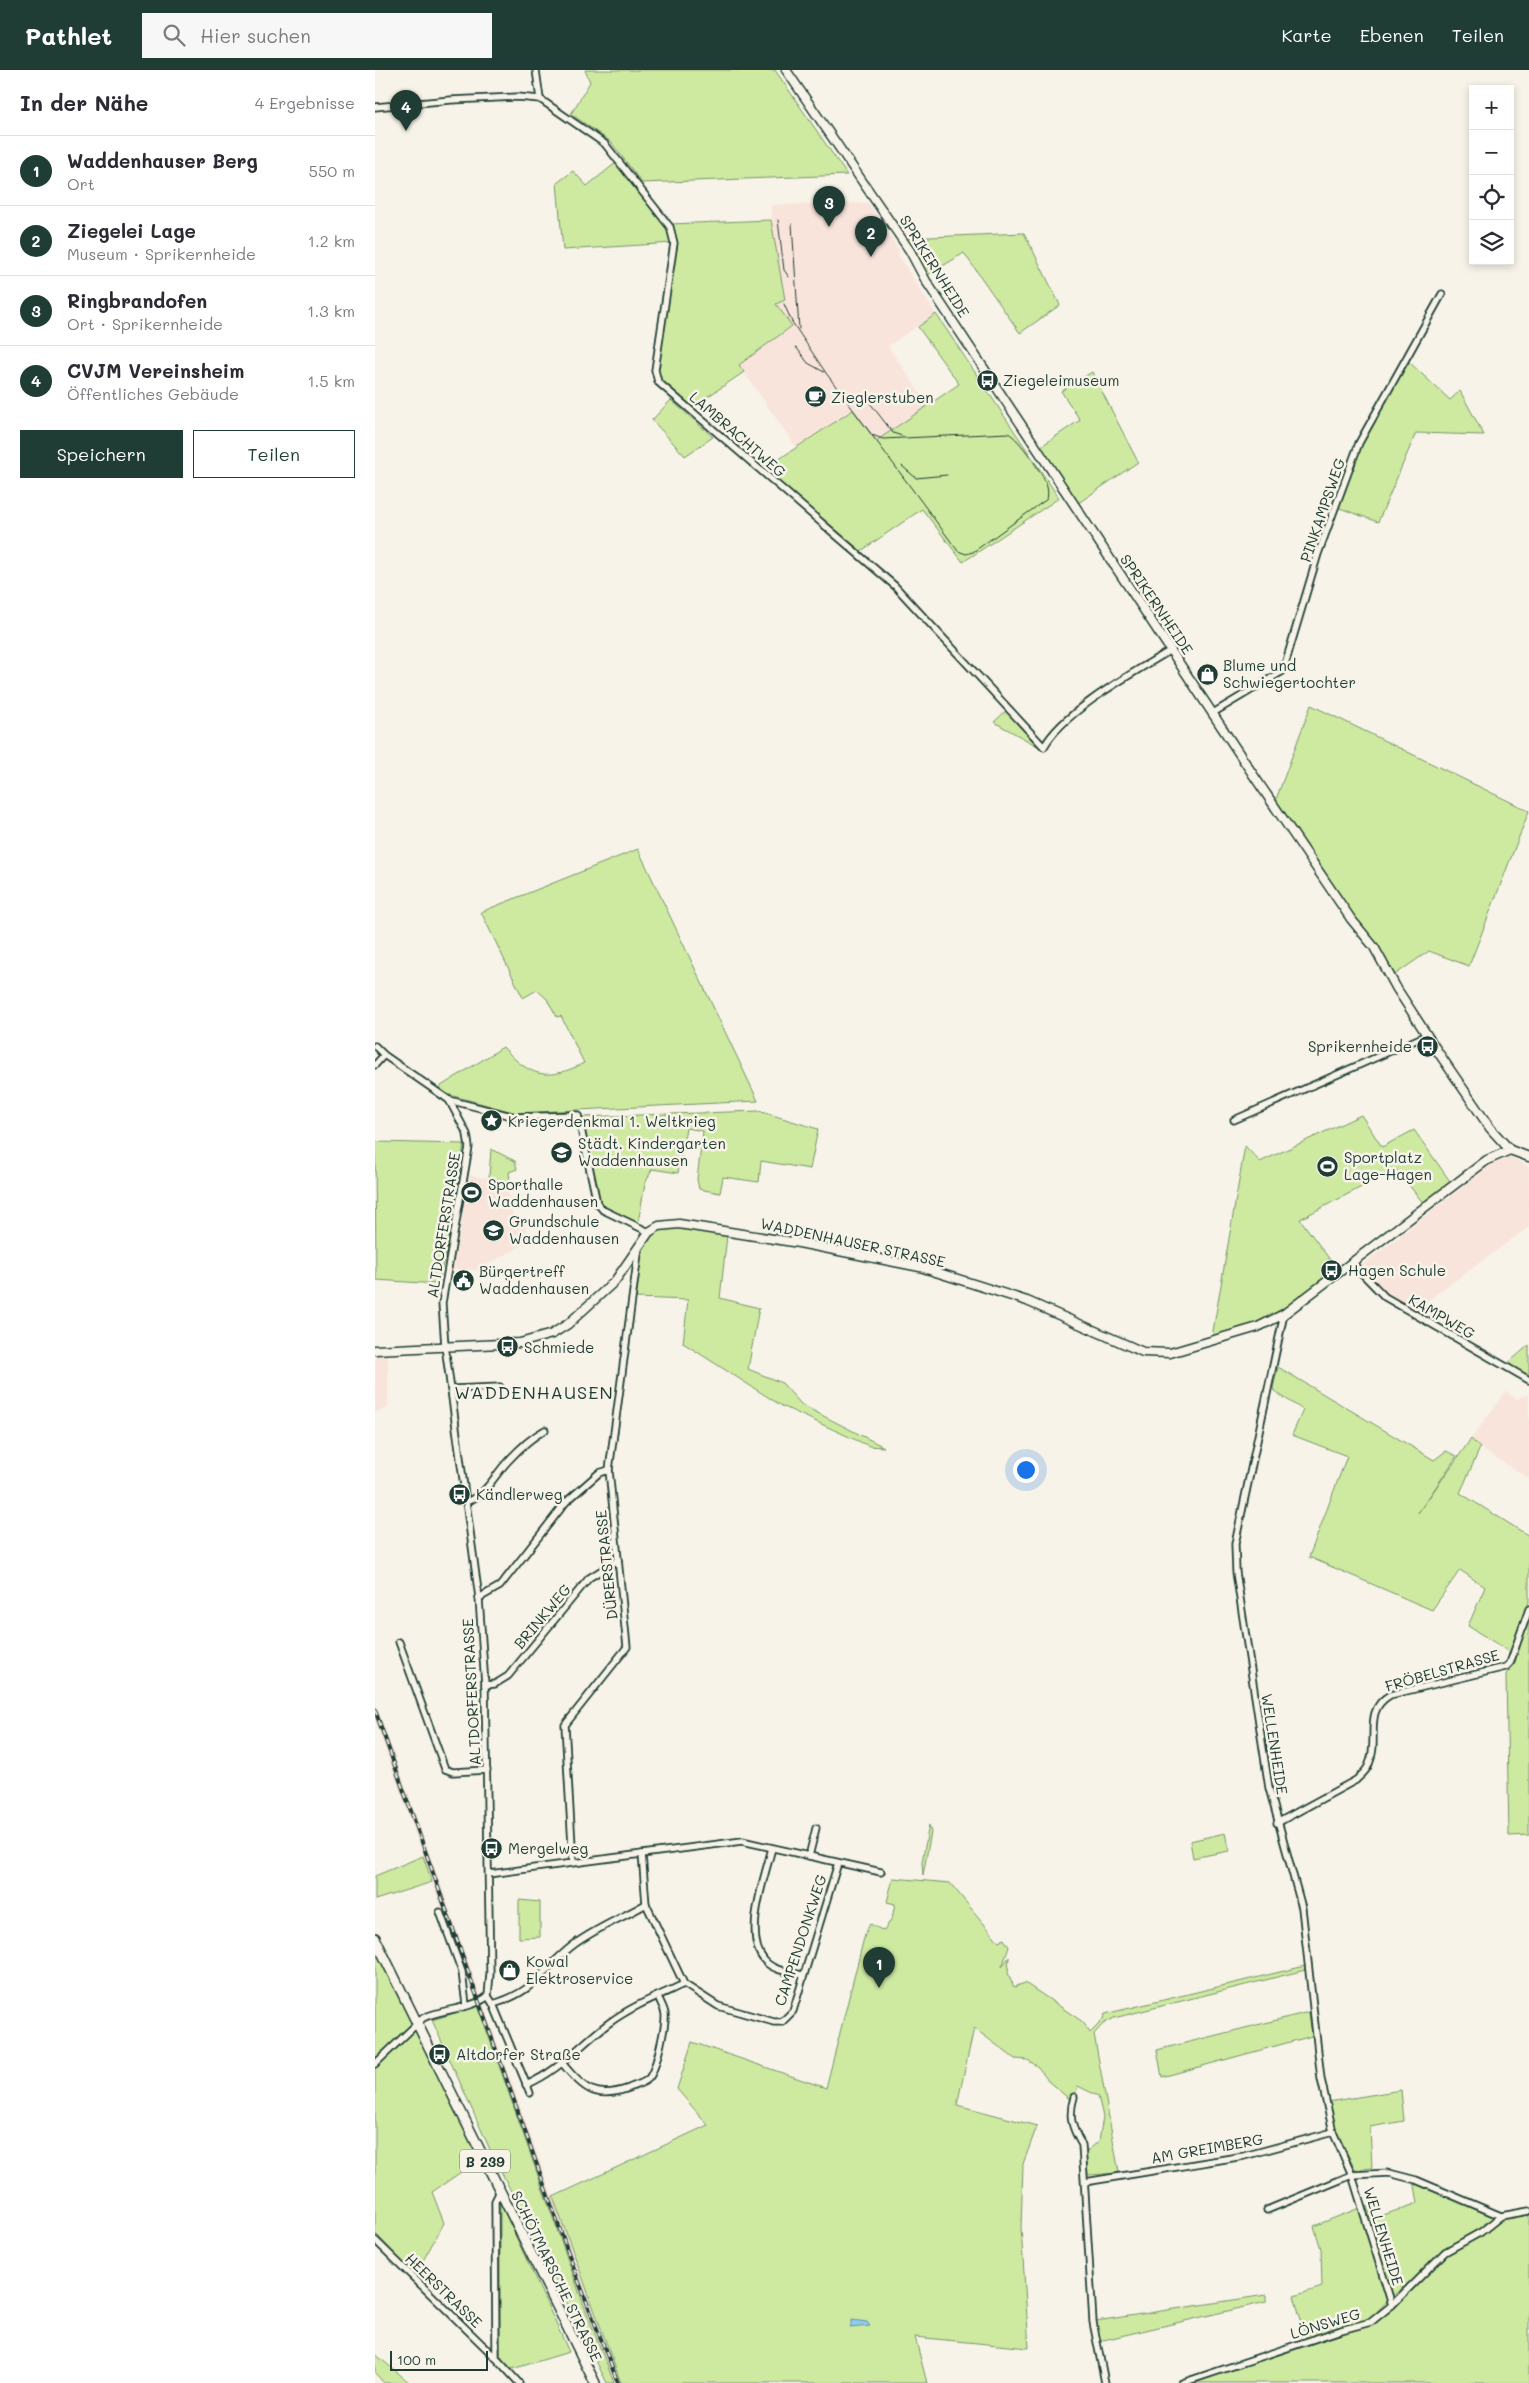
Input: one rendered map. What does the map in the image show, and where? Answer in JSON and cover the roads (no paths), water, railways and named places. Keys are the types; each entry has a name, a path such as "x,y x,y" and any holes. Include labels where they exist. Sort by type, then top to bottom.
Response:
{"main road":[{"name":"SPRIKERNHEIDE","path":"786,70 910,251 926,281 1351,919 1374,947 1397,989 1427,1035 1490,1128 1510,1150"},
{"path":"1510,1150 1529,1157"},
{"name":"WADDENHAUSER STRASSE","path":"649,1232 659,1226 679,1224 799,1243 920,1268 1027,1301 1143,1352 1170,1353 1258,1326 1284,1314 1487,1160 1510,1150"},
{"path":"375,1350 520,1343 552,1334 568,1324 615,1281 649,1232"},
{"name":"SCHÖTMARSCHE STRASSE","path":"375,1938 595,2383"}],"street":[{"path":"375,107 451,100 519,97 540,99 536,70"},
{"name":"LAMBRACHTWEG","path":"540,99 605,144 670,227 674,243 655,370 658,382 895,586 1044,746 1048,738 1075,711 1171,650"},
{"name":"PINKAMPSWEG","path":"1213,713 1283,671 1318,554 1359,443 1442,294"},
{"path":"1234,1120 1427,1035"},
{"name":"ALTDORFERSTRASSE","path":"375,1046 384,1056 449,1100 467,1134 469,1147 442,1303 445,1346 479,1598 485,1685 490,1973 488,1996"},
{"path":"375,1065 384,1056"},
{"path":"449,1100 515,1116 577,1115 597,1203 603,1210 649,1232"},
{"name":"DÜRERSTRASSE","path":"573,1862 565,1726 627,1647 609,1470 639,1245"},
{"name":"KAMPWEG","path":"1351,1262 1385,1297 1529,1380"},
{"name":"WELLENHEIDE","path":"1284,1314 1235,1544 1236,1572 1269,1788 1302,1908 1321,2079 1333,2132 1352,2174 1392,2305"},
{"path":"451,1389 500,1387"},
{"path":"466,1502 479,1497 508,1461 532,1437 545,1430"},
{"path":"479,1598 500,1586 566,1502 599,1473 609,1470"},
{"name":"BRINKWEG","path":"485,1685 495,1684 508,1676 589,1578 618,1560"},
{"name":"FRÖBELSTRASSE","path":"1277,1822 1356,1780 1363,1773 1371,1759 1375,1711 1380,1701 1390,1695 1506,1667 1510,1663 1529,1610"},
{"path":"399,1642 445,1769 453,1772 487,1770"},
{"path":"809,1856 816,1828"},
{"path":"489,1874 742,1841 881,1872"},
{"path":"772,1848 754,1922 757,1949 764,1961 776,1969 803,1975"},
{"path":"526,2085 546,2077 609,2024 644,2001 684,1984 646,1904 642,1854"},
{"name":"CAMPENDONKWEG","path":"684,1984 718,2006 774,2022 782,2022 793,2011 838,1863"},
{"path":"493,2004 513,1998 530,1988 573,1945 646,1904"},
{"path":"439,1912 462,1972 467,2005"},
{"path":"375,2064 431,2014 484,2000 488,1996 530,2094"},
{"path":"563,2064 577,2082 585,2088 596,2092 617,2092 646,2081 653,2073 665,2023 665,2013 658,1996"},
{"path":"1074,2098 1071,2118 1072,2127 1082,2145 1093,2322 1105,2383"},
{"name":"AM GREIMBERG","path":"1085,2182 1244,2156 1333,2132"},
{"path":"1352,2174 1389,2174 1416,2180 1501,2216"},
{"name":"WELLENHEIDE","path":"1267,2210 1352,2174"},
{"name":"HEERSTRASSE","path":"496,2358 495,2201 500,2191"},
{"name":"LÖNSWEG","path":"1182,2383 1341,2330 1371,2322 1392,2305 1445,2252 1481,2232 1501,2216 1529,2211"},
{"name":"HEERSTRASSE","path":"375,2240 496,2358 519,2383"}],"water":[{"path":"852,2320 867,2322 870,2326 850,2328"}],"tram line":[{"path":"778,220 784,270 789,277"},
{"path":"792,224 799,329"},
{"path":"784,304 792,322 826,373 958,551 966,554 973,552 1047,499 1048,493 1045,481 1031,457 1013,436 1008,433 883,439 872,435"},
{"path":"796,347 808,363 824,372"},
{"path":"867,399 893,433 905,437"},
{"path":"902,466 916,478 947,475"}],"railway":[{"path":"375,1710 574,2269 618,2383"}],"place":[{"name":"CVJM Vereinsheim","path":"406,131"},
{"name":"Ringbrandofen","path":"829,227"},
{"name":"Ziegelei Lage","path":"871,257"},
{"name":"Ziegeleimuseum","path":"987,380"},
{"name":"Zieglerstuben","path":"815,397"},
{"name":"Blume und Schwiegertochter","path":"1207,674"},
{"name":"Sprikernheide","path":"1428,1046"},
{"name":"Kriegerdenkmal 1. Weltkrieg","path":"492,1121"},
{"name":"Städt. Kindergarten Waddenhausen","path":"562,1152"},
{"name":"Sportplatz Lage-Hagen","path":"1328,1166"},
{"name":"Sporthalle Waddenhausen","path":"472,1193"},
{"name":"Grundschule Waddenhausen","path":"493,1230"},
{"name":"Hagen Schule","path":"1332,1270"},
{"name":"Bürgertreff Waddenhausen","path":"463,1280"},
{"name":"Schmiede","path":"508,1347"},
{"name":"Kändlerweg","path":"460,1494"},
{"name":"Mergelweg","path":"492,1848"},
{"name":"Kowal Elektroservice","path":"510,1970"},
{"name":"Waddenhauser Berg","path":"879,1988"},
{"name":"Altdorfer Straße","path":"440,2054"}],"district":[{"name":"WADDENHAUSEN","path":"534,1392"}]}
